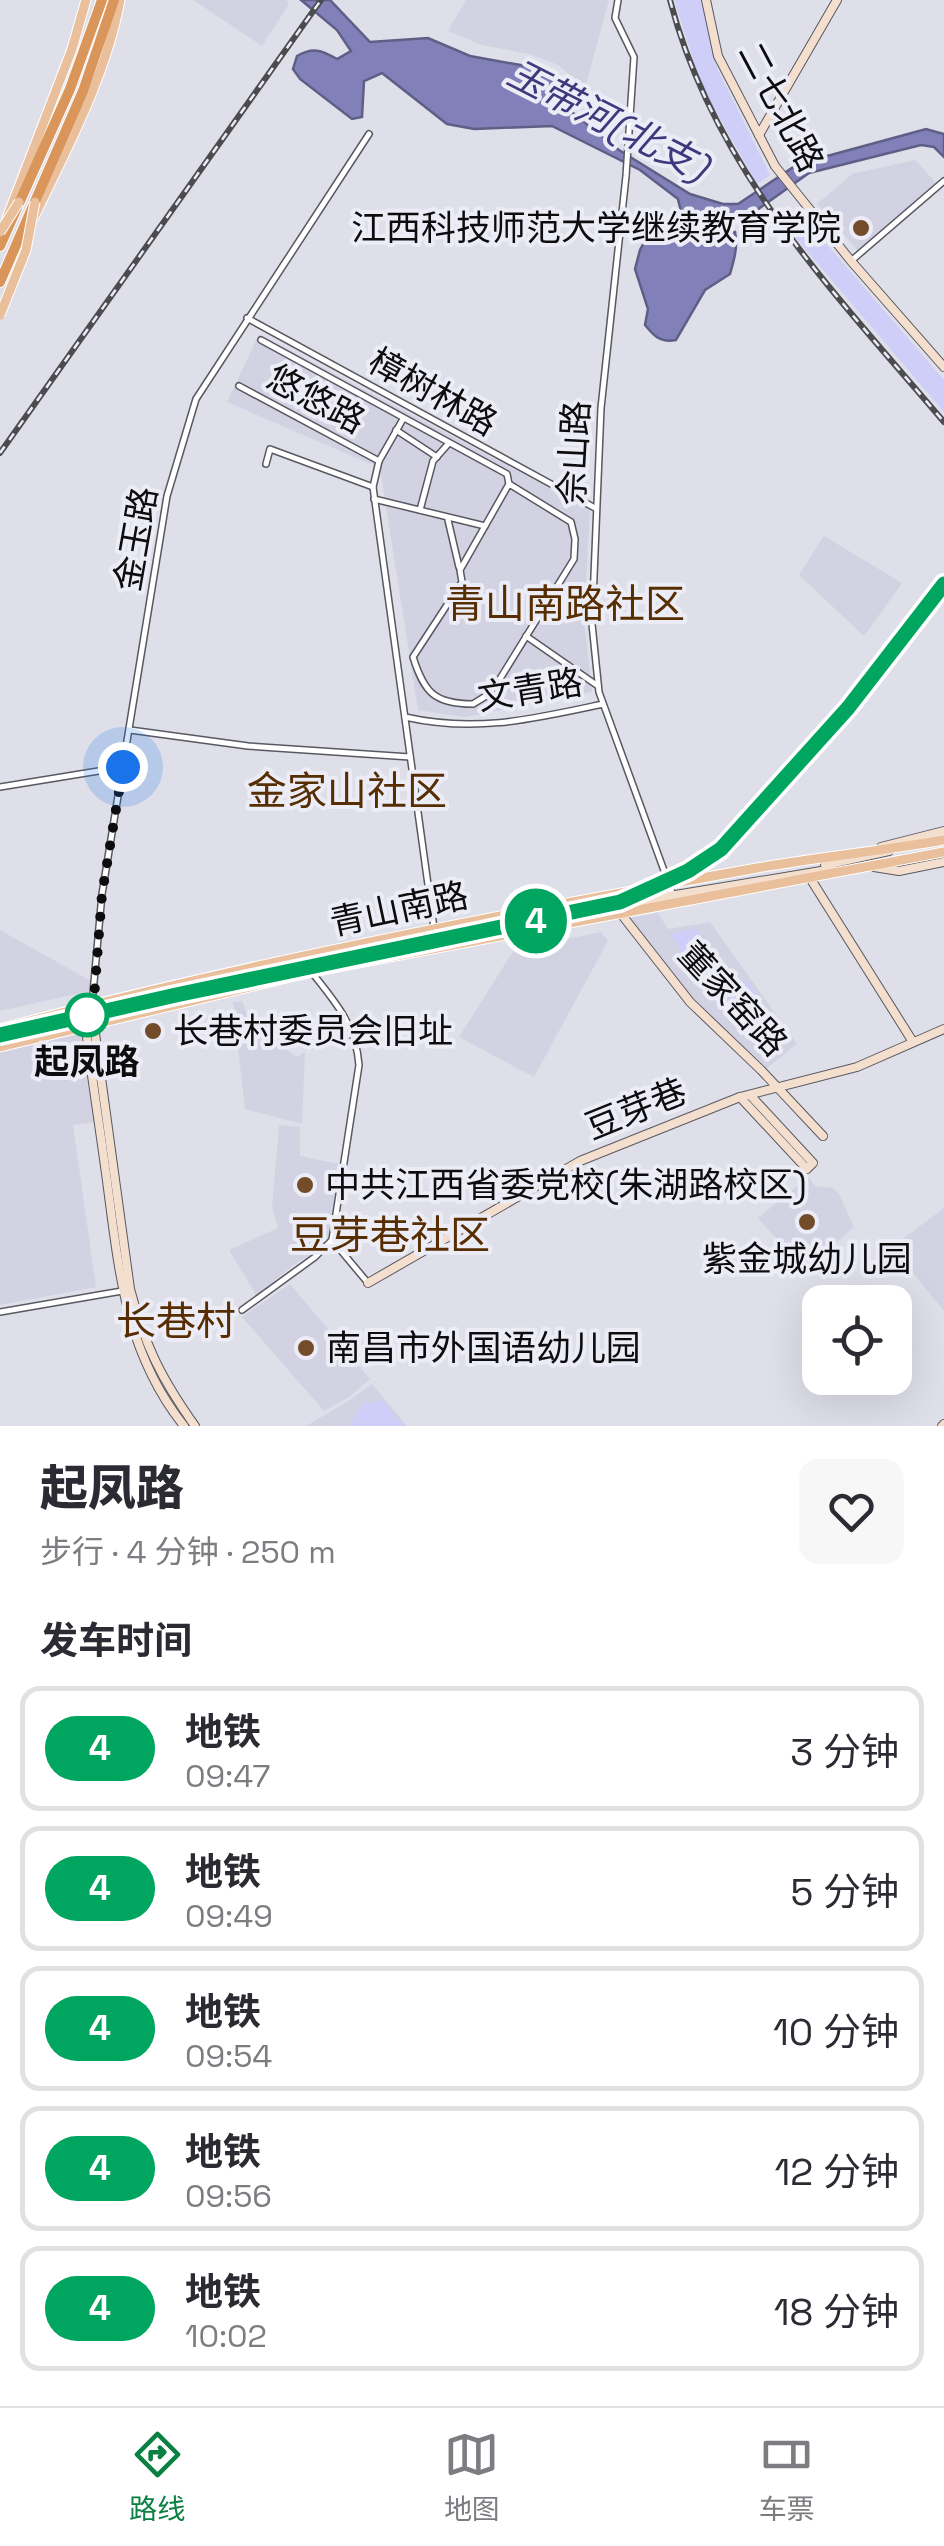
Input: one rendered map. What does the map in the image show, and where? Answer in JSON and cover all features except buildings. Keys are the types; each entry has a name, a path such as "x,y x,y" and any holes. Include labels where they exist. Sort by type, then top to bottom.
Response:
{"highway":[{"path":"0,246 70,88 102,0"},
{"path":"0,282 83,92 118,0"}],"main road":[{"path":"0,234 72,49 86,0"},
{"path":"0,293 100,70 115,30 118,0"},
{"path":"0,234 19,202"},
{"path":"0,315 26,250 35,202"},
{"name":"青山南路","path":"0,1047 89,1015 434,928 673,893 872,850 944,840"},
{"name":"青山南路","path":"0,1034 311,972 614,903 810,878 944,852"}],"street":[{"name":"佘山路","path":"618,0 615,18 634,57 626,176 604,362 592,624 603,704 673,893"},
{"name":"二七北路","path":"706,0 718,56 776,166 851,261 944,367"},
{"path":"758,133 835,0"},
{"name":"金玉路","path":"89,1015 102,894 167,496 196,399 369,134"},
{"path":"851,261 943,182"},
{"name":"樟树林路","path":"247,318 595,508"},
{"path":"261,340 507,474 509,484 571,522 574,559 498,682 473,704 439,699 422,686 413,658 462,582 448,518"},
{"name":"悠悠路","path":"240,386 379,461 403,418"},
{"path":"396,430 437,456"},
{"path":"420,510 437,456 450,443"},
{"path":"266,464 270,448 372,487"},
{"path":"379,461 372,487 434,928"},
{"path":"460,570 518,468"},
{"path":"374,498 485,526"},
{"path":"526,636 598,686"},
{"name":"文青路","path":"404,717 462,726 508,724 603,704"},
{"path":"129,730 248,746 410,757"},
{"path":"0,788 123,767"},
{"name":"青山南路","path":"872,850 944,831"},
{"path":"673,893 873,857 893,849"},
{"path":"673,893 896,860"},
{"name":"青山南路","path":"874,867 899,870 944,862"},
{"path":"810,878 913,1042"},
{"path":"89,1015 257,976 614,903"},
{"name":"董家窑路","path":"614,903 690,1002 823,1136"},
{"path":"242,1310 332,1240 358,1065 357,1042 347,1016 311,972"},
{"path":"89,1015 122,1292 136,1345 166,1404 184,1426"},
{"path":"89,1015 130,1289 156,1367 195,1426"},
{"name":"豆芽巷","path":"368,1283 580,1161 740,1098 857,1066 944,1029"},
{"path":"740,1098 807,1169 814,1163 750,1095"},
{"path":"332,1240 368,1283"},
{"path":"0,1312 122,1292"}],"shaded area":[{"path":"193,0 287,0 289,4 262,46"},
{"path":"301,0 330,0 370,42 428,38 470,56 537,68 552,80 568,109 619,150 690,194 723,204 738,204 798,164 926,129 944,134 944,157 934,147 921,145 809,173 750,215 696,214 690,224 695,230 735,232 736,248 730,274 705,290 676,340 670,341 655,335 645,325 648,309 635,269 654,224 678,221 682,216 678,199 640,170 552,126 474,129 447,124 382,73 364,81 362,117 352,119 300,79 293,69 297,56 308,51 337,59 351,51 337,30"},
{"path":"466,0 609,0 585,88 558,65 530,54 482,45 448,31"},
{"path":"674,0 701,0 717,68 770,175 757,184 702,87"},
{"name":"江西科技师范大学继续教育学院","path":"915,160 936,183 858,251 817,204 852,174"},
{"path":"800,213 944,380 944,412 778,217"},
{"path":"259,334 590,509 584,620 592,692 465,717 418,710 380,468 227,402"},
{"path":"824,536 902,583 864,636 799,575"},
{"path":"658,913 668,929 710,922 797,1044 765,1070 693,1001 629,918"},
{"path":"695,928 738,985 747,980 783,1032 764,1048 702,982 670,934"},
{"path":"0,930 91,981 90,991 0,1011"},
{"path":"601,932 608,941 534,1077 459,1037 514,950"},
{"path":"242,1001 254,1030 298,1057 305,1052 302,1124 245,1109 233,1002"},
{"path":"80,1034 95,1122 73,1125 96,1287 0,1305 0,1052"},
{"name":"中共江西省委党校(朱湖路校区)","path":"279,1125 300,1127 300,1156 339,1164 329,1238 256,1295 229,1250 278,1228 272,1207"},
{"name":"紫金城幼儿园","path":"808,1177 815,1186 833,1188 839,1194 854,1227 804,1270 758,1218"},
{"path":"944,1208 944,1311 892,1247"},
{"name":"南昌市外国语幼儿园","path":"290,1284 370,1379 324,1411 242,1317"},
{"path":"372,1384 407,1426 306,1426 350,1400"},
{"path":"382,1400 404,1426 348,1426 363,1404"}],"railway":[{"path":"0,453 321,0"},
{"path":"670,0 690,62 747,174 821,276 944,422"}],"metro line":[{"name":"4","path":"0,1035 514,926 620,902 653,889 721,849 848,708 944,584"}],"place":[{"name":"江西科技师范大学继续教育学院","path":"861,228"},
{"name":"起凤路","path":"87,1015"},
{"name":"长巷村委员会旧址","path":"153,1031"},
{"name":"中共江西省委党校(朱湖路校区)","path":"305,1185"},
{"name":"紫金城幼儿园","path":"807,1222"},
{"name":"南昌市外国语幼儿园","path":"306,1348"}],"district":[{"name":"青山南路社区","path":"565,604"},
{"name":"金家山社区","path":"347,791"},
{"name":"豆芽巷社区","path":"390,1235"},
{"name":"长巷村","path":"176,1321"}],"route":[{"path":"87,1015 84,1014 93,1012 102,894 123,767"}],"water label":[{"name":"玉带河(北支)","path":"608,120"}]}
